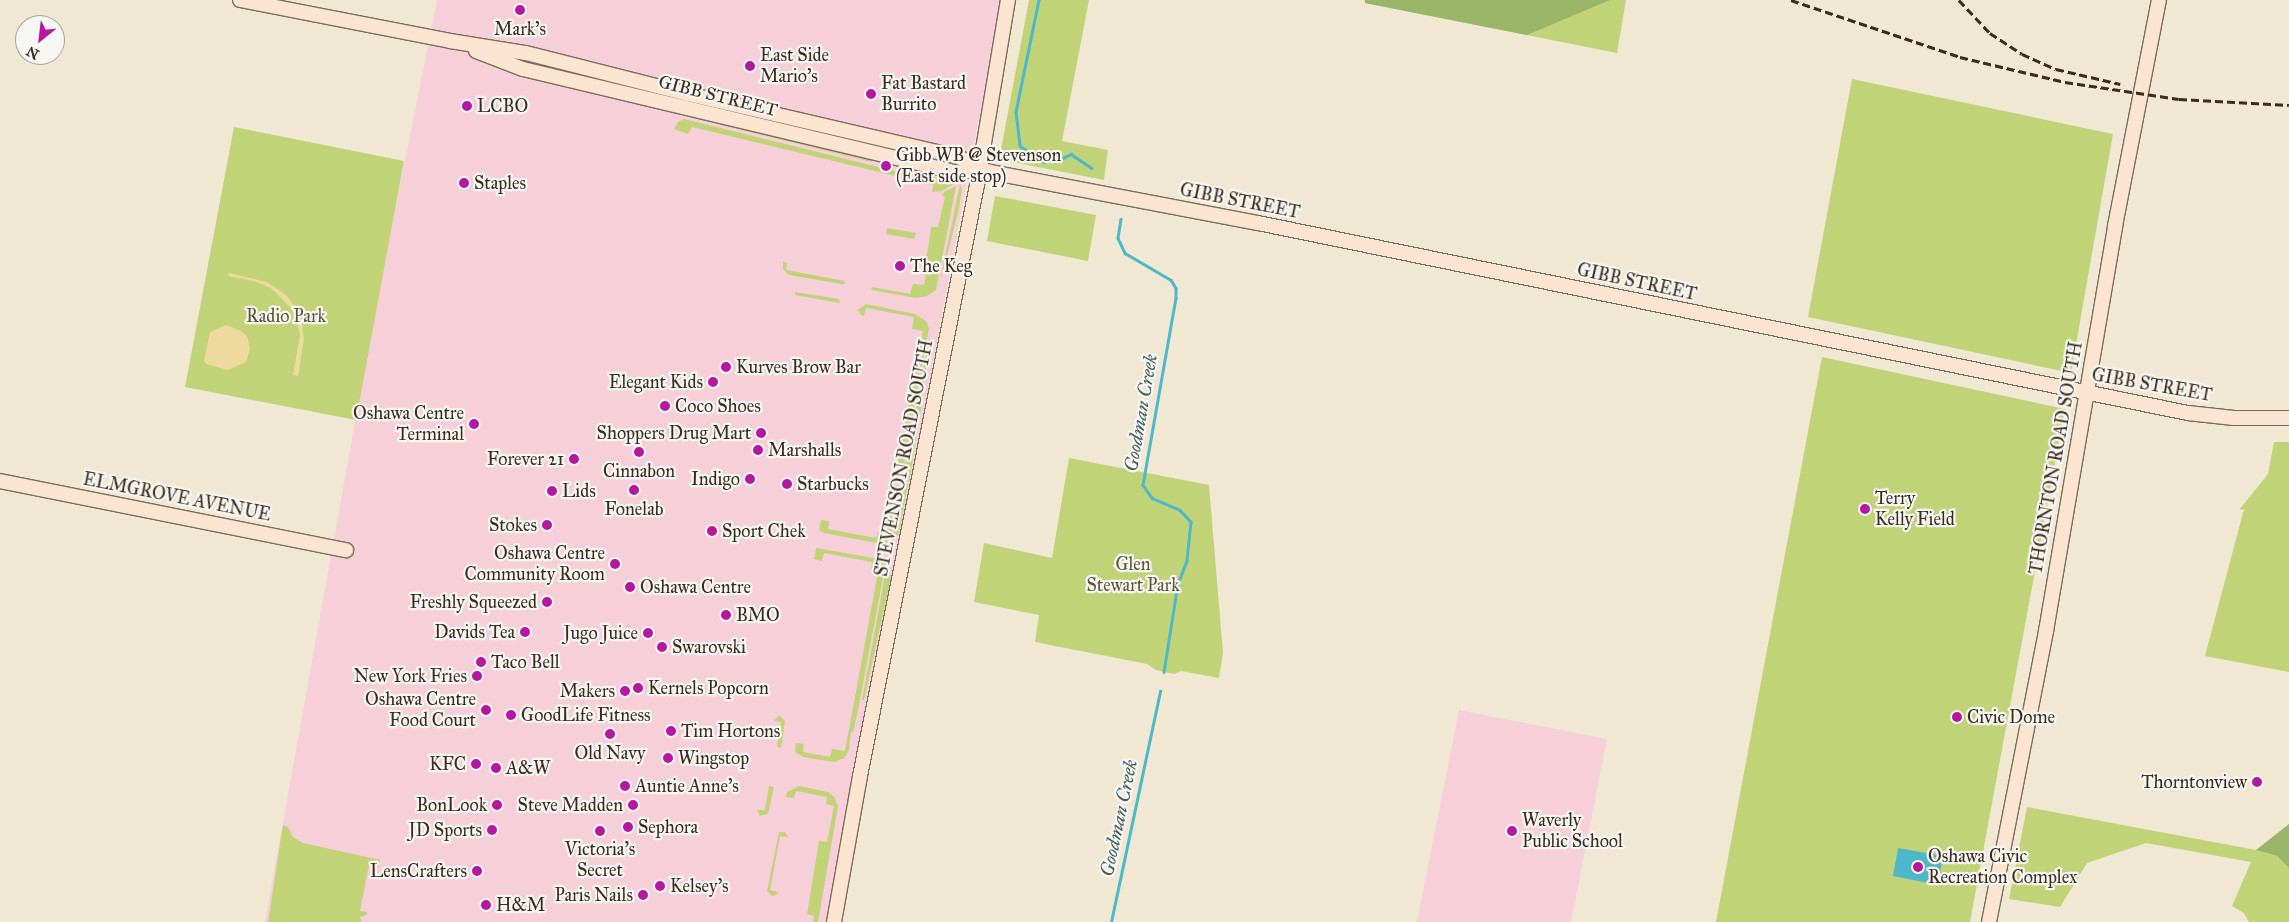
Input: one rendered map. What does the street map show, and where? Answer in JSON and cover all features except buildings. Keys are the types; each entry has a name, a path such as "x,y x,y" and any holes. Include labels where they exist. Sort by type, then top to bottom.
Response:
{"main road":[{"name":"GIBB STREET","path":"240,0 450,41 523,69 958,173 980,169 2188,413 2234,418 2289,418"},
{"name":"STEVENSON ROAD SOUTH","path":"834,922 860,776 980,169 1008,0"},
{"name":"THORNTON ROAD SOUTH","path":"1989,922 2046,631 2085,392 2159,0"},
{"name":"ELMGROVE AVENUE","path":"0,481 346,550"}],"shaded area":[{"path":"437,0 1001,0 828,922 265,922 376,306"},
{"name":"Waverly Public School","path":"1459,710 1607,739 1571,922 1417,922"}],"green space":[{"path":"1029,0 1089,0 1062,141 1108,150 1104,180 1007,161 1000,155"},
{"path":"1365,0 1626,0 1617,53 1365,3"},
{"path":"1365,0 1610,0 1527,35 1365,3"},
{"path":"1852,79 2113,134 2071,373 1808,317"},
{"path":"690,115 873,158 872,162 685,116"},
{"path":"684,119 899,172 928,175 955,183 942,191 932,192 933,185 692,127 688,134 674,129 678,122"},
{"name":"Radio Park","path":"234,127 404,161 356,420 185,387"},
{"path":"960,184 962,190 958,213 939,286"},
{"path":"956,186 936,290 927,296 916,298 871,290 872,287 910,294 913,284 924,285 926,275 921,274 928,249 931,227 938,227 945,197 942,196 944,192"},
{"path":"995,196 1096,215 1088,261 987,241"},
{"path":"887,228 916,233 914,239 886,234"},
{"path":"783,261 787,263 786,270 845,281 844,284 789,275 783,269"},
{"path":"795,292 839,299 840,303 795,295"},
{"path":"866,304 915,314 926,321 929,328 901,481 895,480 923,331 912,329 914,317 866,308 864,316 861,315 858,310"},
{"path":"930,333 922,403 909,482 903,477"},
{"name":"Oshawa Civic Recreation Complex","path":"1822,357 2065,409 1970,922 1716,922"},
{"path":"2274,442 2289,442 2289,672 2205,656 2244,509 2239,510 2268,474"},
{"name":"Glen Stewart Park","path":"1069,458 1209,485 1223,653 1219,678 1181,671 1174,674 1156,670 1147,664 1035,642 1039,615 974,602 984,543 1052,558"},
{"path":"902,483 908,484 899,534 891,542"},
{"path":"894,485 900,486 889,543 882,544 824,533 819,530 821,520 829,521 828,529 876,538 878,531 886,532"},
{"path":"816,548 879,559 886,562 858,710 853,732 851,732 849,750 844,758 834,762 803,757 795,752 796,743 804,744 803,752 830,757 832,749 845,751 878,572 871,570 872,562 824,553 822,561 814,559"},
{"path":"887,564 891,578 864,700 862,700"},
{"path":"779,715 785,721 781,748 777,747 781,722 774,721"},
{"path":"769,786 774,787 769,810 767,814 760,816 757,810 765,810"},
{"path":"799,786 828,792 835,798 838,806 818,922 813,922 814,916 807,914 819,841 827,842 834,806 826,804 827,797 796,791 794,798 786,797 787,792"},
{"path":"2027,807 2256,850 2277,856 2289,868 2289,922 2249,922 2244,913 2232,906 2251,862 2146,843 2087,863 2060,907 2009,899"},
{"path":"2289,824 2289,868 2277,856 2256,850"},
{"path":"283,825 288,827 293,837 303,843 380,860 379,867 369,865 360,911 367,912 367,915 360,917 362,922 268,922"},
{"path":"779,832 785,832 788,837 780,836 770,890 778,892 772,896 767,891"}],"sand":[{"path":"229,273 267,282 286,295 293,304 301,320 304,338 298,376 293,375 300,335 296,317 291,308 271,288 254,281 228,276"},
{"path":"226,325 241,331 247,336 250,349 246,362 228,370 206,364 204,361 210,332"}],"water":[{"path":"1898,848 1943,856 1938,885 1893,876"}],"waterway":[{"name":"Goodman Creek","path":"1039,0 1016,112 1020,146 1044,162 1055,162 1071,154 1092,168"},
{"name":"Goodman Creek","path":"1121,219 1118,238 1125,253 1171,280 1176,288 1176,298 1143,485 1152,498 1180,510 1191,522 1187,561 1178,584 1164,672"},
{"name":"Goodman Creek","path":"1111,922 1160,691"}],"railway":[{"path":"1791,0 1960,57 2065,82 2179,99 2289,105"},
{"path":"1959,0 1990,33 2022,54 2056,69 2120,84"}],"place":[{"name":"Mark's","path":"520,10"},
{"name":"East Side Mario's","path":"750,66"},
{"name":"Fat Bastard Burrito","path":"871,94"},
{"name":"LCBO","path":"467,106"},
{"name":"Gibb WB @ Stevenson (East side stop)","path":"886,166"},
{"name":"Staples","path":"464,183"},
{"name":"The Keg","path":"900,266"},
{"name":"Kurves Brow Bar","path":"726,367"},
{"name":"Elegant Kids","path":"713,382"},
{"name":"Coco Shoes","path":"665,406"},
{"name":"Oshawa Centre Terminal","path":"474,424"},
{"name":"Shoppers Drug Mart","path":"761,433"},
{"name":"Marshalls","path":"758,450"},
{"name":"Cinnabon","path":"639,452"},
{"name":"Forever 21","path":"574,459"},
{"name":"Indigo","path":"750,479"},
{"name":"Starbucks","path":"787,484"},
{"name":"Fonelab","path":"634,490"},
{"name":"Lids","path":"552,491"},
{"name":"Terry Kelly Field","path":"1865,509"},
{"name":"Stokes","path":"547,525"},
{"name":"Sport Chek","path":"712,531"},
{"name":"Oshawa Centre Community Room","path":"615,564"},
{"name":"Oshawa Centre","path":"630,587"},
{"name":"Freshly Squeezed","path":"547,602"},
{"name":"BMO","path":"726,615"},
{"name":"Davids Tea","path":"525,632"},
{"name":"Jugo Juice","path":"648,633"},
{"name":"Swarovski","path":"662,647"},
{"name":"Taco Bell","path":"481,662"},
{"name":"New York Fries","path":"477,676"},
{"name":"Kernels Popcorn","path":"638,688"},
{"name":"Makers","path":"625,691"},
{"name":"Oshawa Centre Food Court","path":"486,710"},
{"name":"GoodLife Fitness","path":"511,715"},
{"name":"Civic Dome","path":"1957,717"},
{"name":"Tim Hortons","path":"671,731"},
{"name":"Old Navy","path":"610,734"},
{"name":"Wingstop","path":"668,758"},
{"name":"KFC","path":"476,764"},
{"name":"A&W","path":"496,768"},
{"name":"Thorntonview","path":"2257,782"},
{"name":"Auntie Anne's","path":"625,786"},
{"name":"BonLook","path":"497,805"},
{"name":"Steve Madden","path":"633,805"},
{"name":"Sephora","path":"628,827"},
{"name":"JD Sports","path":"492,830"},
{"name":"Victoria's Secret","path":"600,831"},
{"name":"Waverly Public School","path":"1512,831"},
{"name":"Oshawa Civic Recreation Complex","path":"1918,867"},
{"name":"LensCrafters","path":"477,871"},
{"name":"Kelsey's","path":"660,886"},
{"name":"Paris Nails","path":"643,895"},
{"name":"H&M","path":"486,905"}]}
